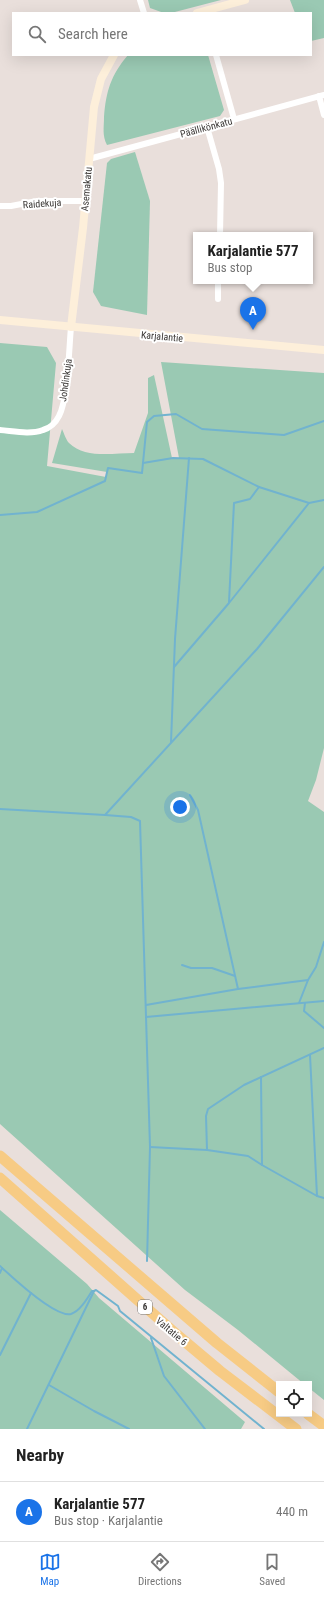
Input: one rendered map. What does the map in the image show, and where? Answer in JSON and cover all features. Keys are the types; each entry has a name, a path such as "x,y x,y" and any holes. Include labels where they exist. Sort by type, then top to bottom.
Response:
{"highway":[{"name":"Valtatie 6","path":"0,1156 217,1343 276,1390"},
{"name":"Valtatie 6","path":"0,1178 176,1334 220,1371 296,1429"},
{"path":"312,1417 324,1426"}],"main road":[{"path":"202,12 245,0"},
{"name":"Asemakatu","path":"71,327 85,201 91,129 97,92 101,79 113,56"},
{"name":"Karjalantie","path":"0,320 324,350"}],"street":[{"path":"140,0 144,12"},
{"path":"216,56 234,119"},
{"path":"321,96 324,115"},
{"name":"Päällikönkatu","path":"89,159 321,96"},
{"path":"206,127 219,169 221,183 220,232"},
{"name":"Raidekuja","path":"0,206 11,206 37,201 85,201"},
{"path":"218,284 218,299"},
{"name":"Johdinkuja","path":"0,430 23,432 43,431 51,426 59,415 65,393 71,327"}],"green space":[{"path":"148,0 221,0 175,12 161,12 150,8"},
{"path":"290,0 324,0 324,38 312,41 312,12 295,12"},
{"path":"127,56 208,56 224,110 220,116 107,145 104,138 104,117 108,91 113,77"},
{"path":"135,152 150,201 147,315 101,306 93,292 107,163 111,159"},
{"path":"0,343 47,347 56,363 47,466 106,477 107,472 52,463 62,429 69,443 83,451 100,454 134,453 148,413 148,378 154,375 172,458 179,458 161,362 324,373 324,748 316,780 308,801 324,812 324,1400 312,1390 312,1381 300,1381 238,1330 185,1290 0,1124"},
{"path":"0,1210 87,1284 99,1298 245,1422 241,1429 0,1429"}],"waterway":[{"path":"0,515 37,512 105,481 108,468 142,473 147,422 154,416 176,414 202,429 284,435 324,421"},
{"path":"143,463 173,458 203,459 259,487 309,503 324,500"},
{"path":"171,742 175,639 189,458"},
{"path":"229,602 234,503 250,499 259,487"},
{"path":"174,667 229,603 309,503"},
{"path":"105,815 257,649 324,567"},
{"path":"190,795 198,810 238,989"},
{"path":"0,809 131,817 140,821 150,1147 147,1261"},
{"path":"299,1003 308,980 316,967 324,942"},
{"path":"182,965 191,968 212,968 235,976"},
{"path":"146,1005 238,989 308,980"},
{"path":"146,1017 324,1001"},
{"path":"305,1003 304,1011 324,1028"},
{"path":"207,1150 206,1116 208,1109 244,1085 324,1048"},
{"path":"310,1055 317,1196"},
{"path":"261,1077 262,1165"},
{"path":"150,1147 207,1150 248,1156 317,1196 324,1198"},
{"path":"0,1266 34,1296 55,1310 64,1314 71,1314 77,1310 92,1291 94,1291"},
{"path":"0,1273 2,1268"},
{"path":"94,1291 96,1290 118,1306 120,1311 264,1429"},
{"path":"27,1429 94,1291"},
{"path":"0,1355 31,1293"},
{"path":"151,1338 164,1376 205,1429"},
{"path":"49,1385 129,1429"}],"place":[{"name":"Karjalantie 577","path":"253,330"}]}
